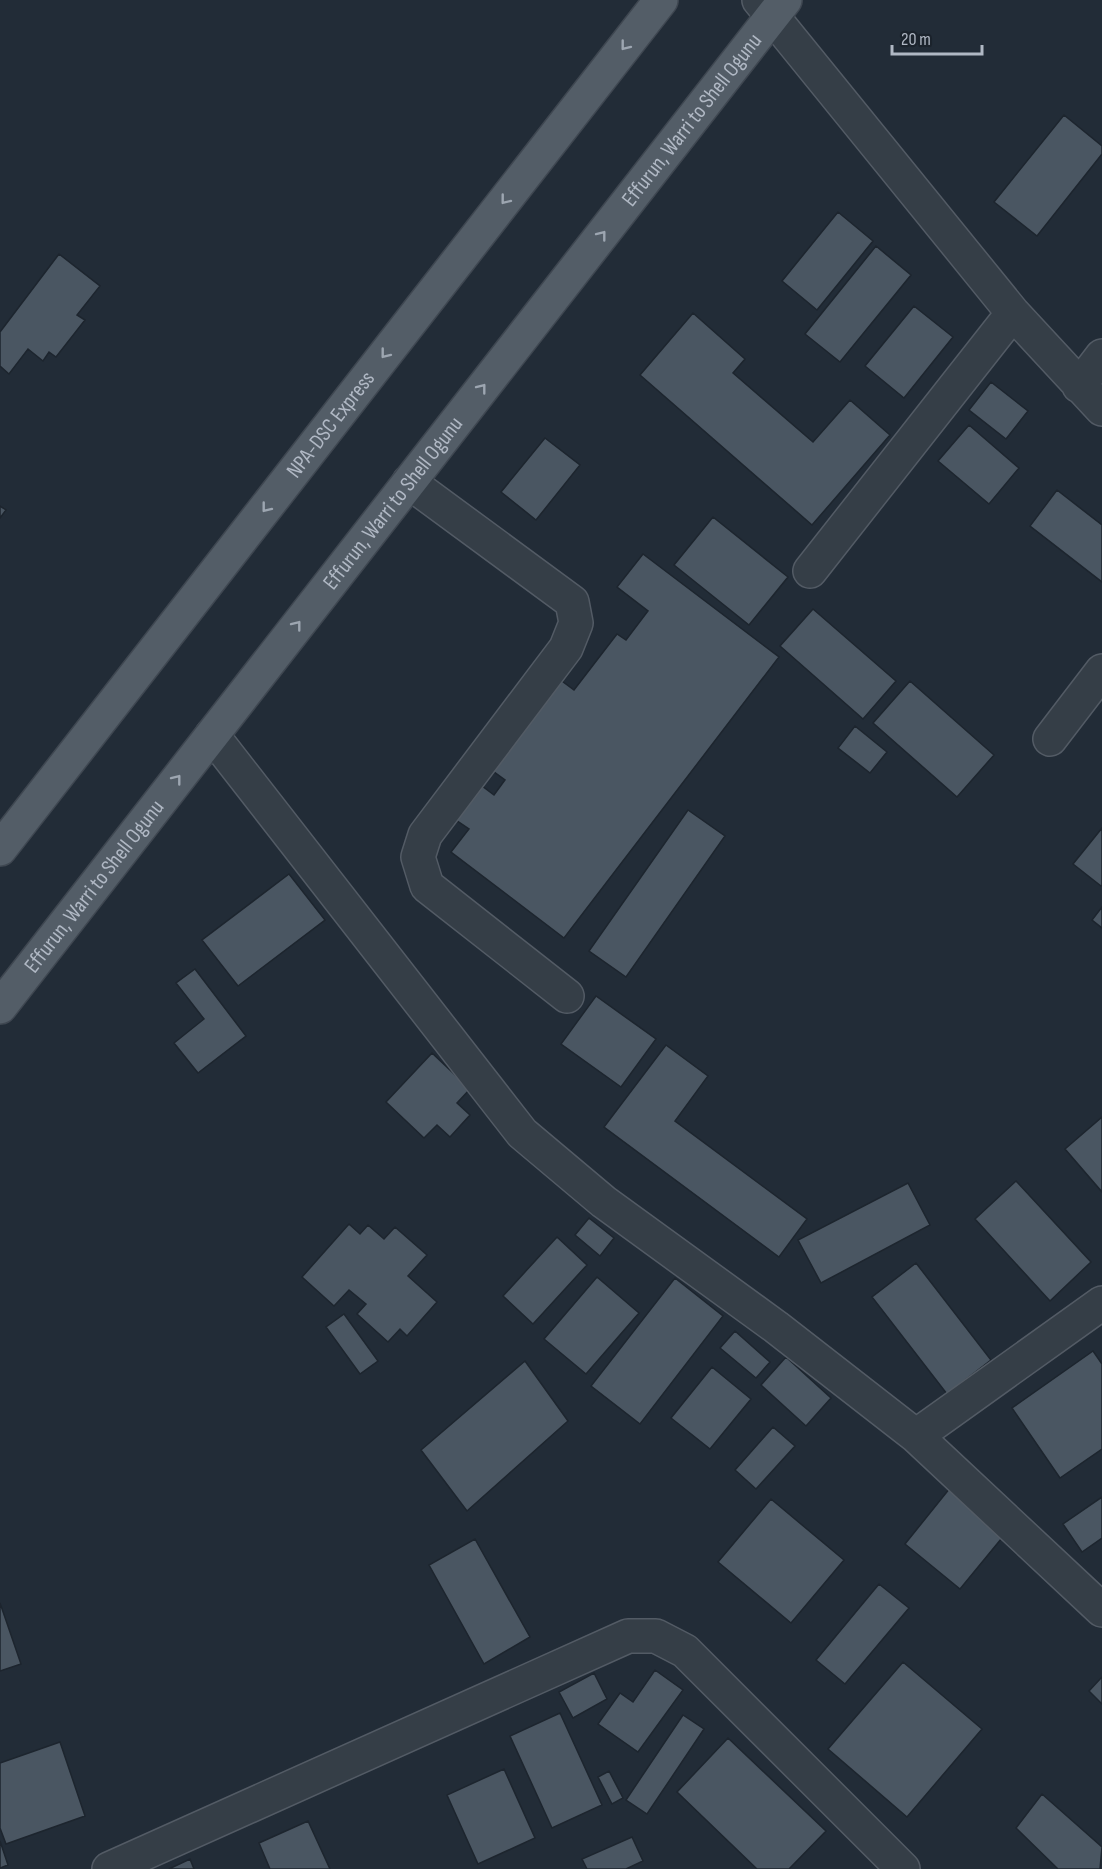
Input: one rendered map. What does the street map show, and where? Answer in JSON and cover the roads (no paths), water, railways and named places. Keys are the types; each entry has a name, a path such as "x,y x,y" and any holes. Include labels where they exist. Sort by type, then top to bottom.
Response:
{"main road":[{"name":"NPA-DSC Express","path":"0,849 661,0"},
{"name":"Effurun, Warri to Shell Ogunu","path":"0,1007 409,482 772,6"}],"street":[{"path":"772,6 1014,313 1102,409"},
{"path":"810,572 1014,313"},
{"path":"1079,386 1102,356"},
{"path":"409,482 572,602 576,623 566,648 425,835 418,857 427,886 567,996"},
{"path":"1050,739 1102,671"},
{"path":"212,735 522,1133 604,1202 776,1327 916,1436 1102,1610"},
{"path":"916,1436 1102,1303"},
{"path":"110,1869 628,1636 656,1636 685,1650 903,1869"}]}
